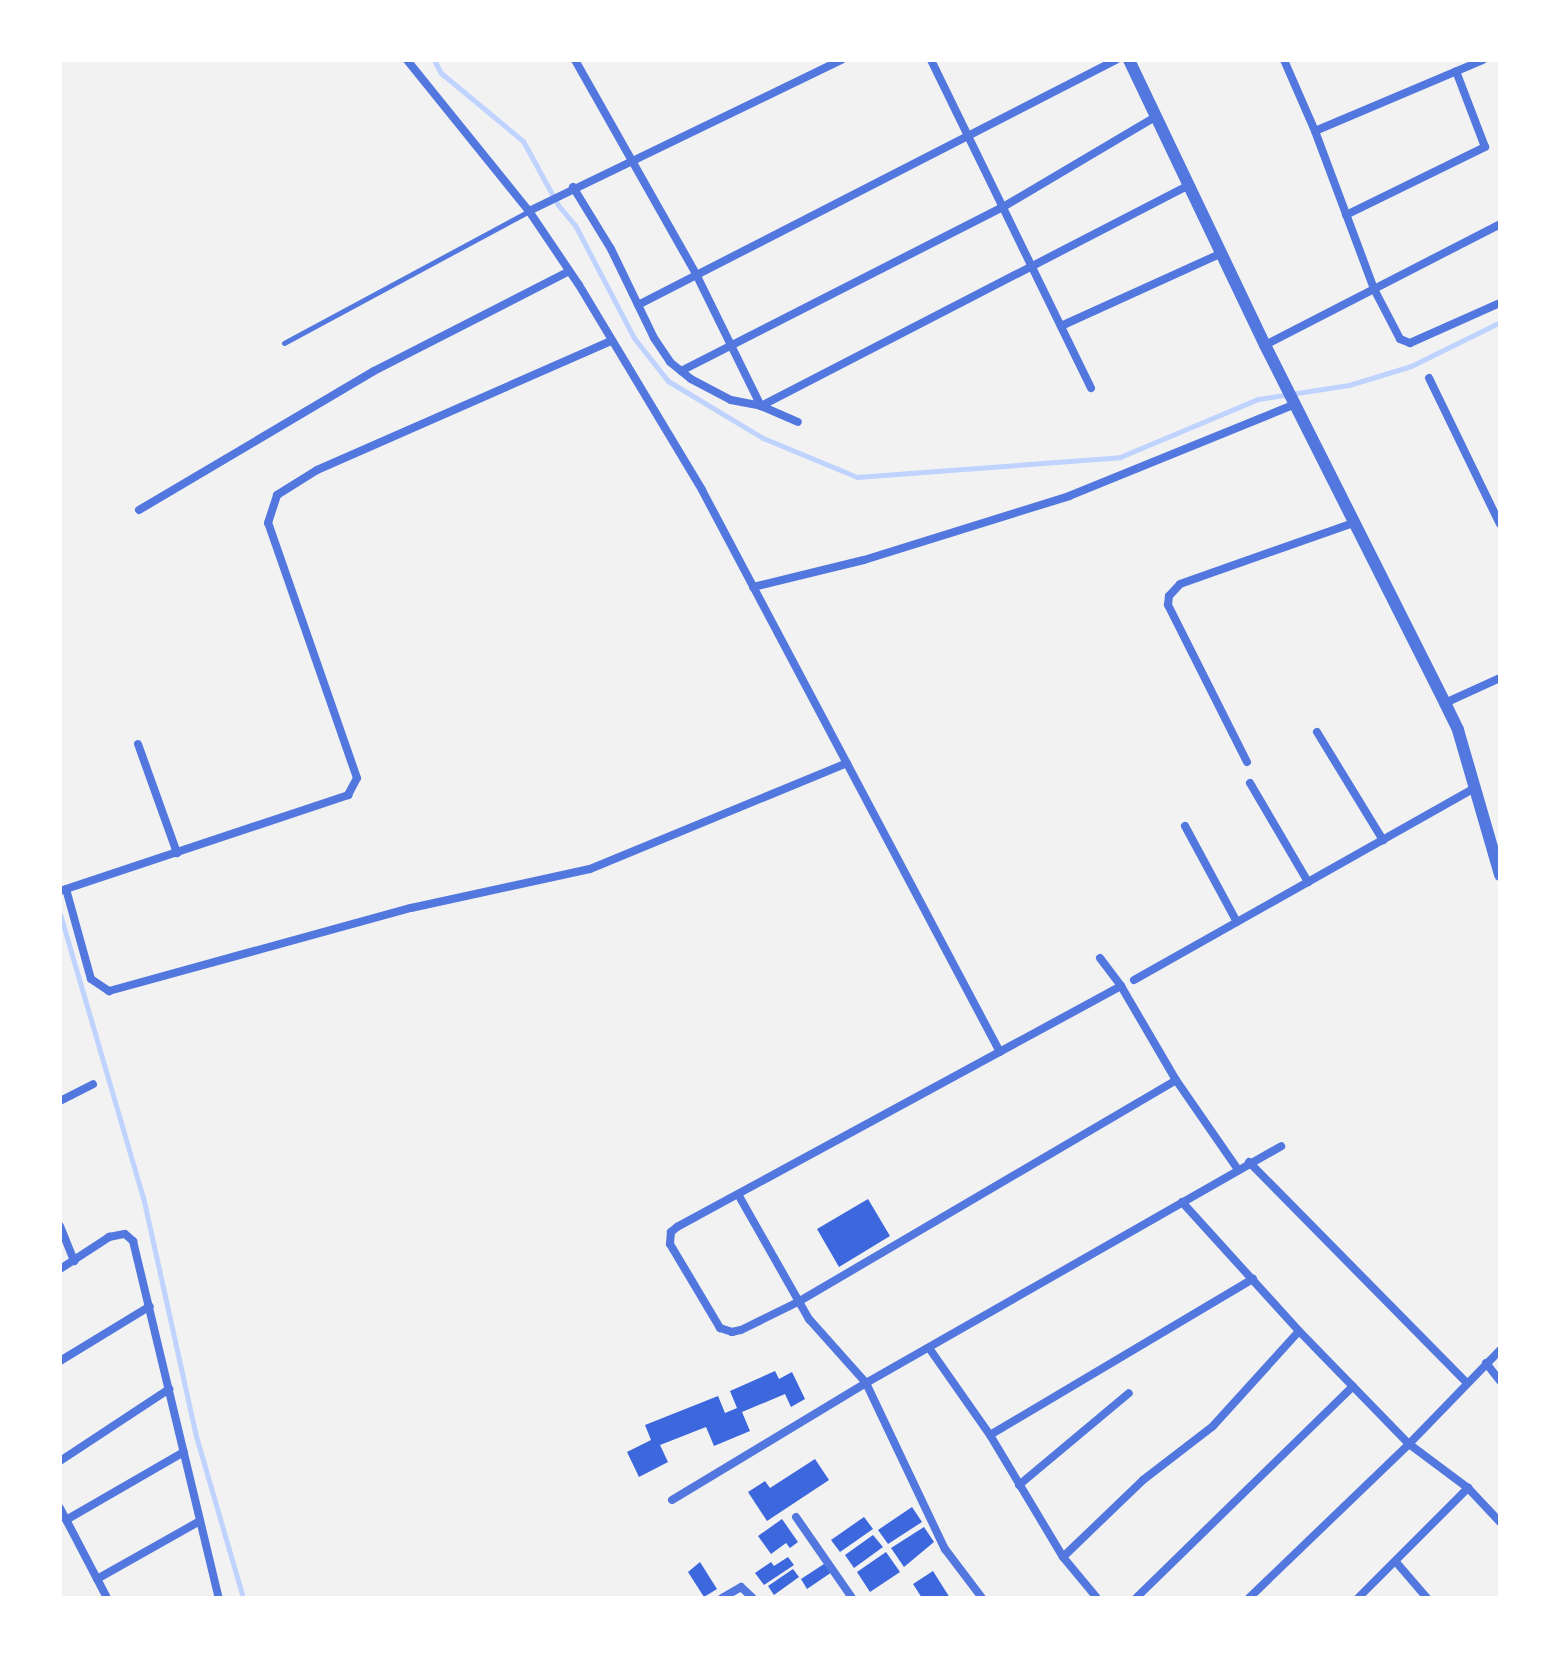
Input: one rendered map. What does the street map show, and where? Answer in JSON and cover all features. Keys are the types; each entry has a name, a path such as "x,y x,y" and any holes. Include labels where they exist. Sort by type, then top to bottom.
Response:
{"street":[{"path":"407,60 529,211 702,490 1000,1052"},
{"path":"575,60 696,274 761,406"},
{"path":"529,211 558,194 841,60"},
{"path":"931,60 1091,388"},
{"path":"638,305 1116,60"},
{"path":"1129,60 1191,184 1265,345 1458,730 1500,875"},
{"path":"1284,60 1315,131 1374,289 1396,333 1410,343 1500,303"},
{"path":"1315,131 1483,60"},
{"path":"1346,215 1485,147 1456,71"},
{"path":"681,371 1003,207 1157,116"},
{"path":"761,406 1191,184"},
{"path":"573,187 611,249 654,338 681,371 731,400 761,406 798,422"},
{"path":"1265,345 1500,224"},
{"path":"1061,326 1222,253"},
{"path":"139,510 374,371 569,271"},
{"path":"611,341 317,470 277,495 268,523 356,784 342,800 63,890 91,979 109,991 411,908 590,869 847,763"},
{"path":"1429,378 1500,524"},
{"path":"753,587 864,560 1069,496 1296,404"},
{"path":"1247,762 1168,605 1169,596 1180,584 1353,523"},
{"path":"1445,703 1500,678"},
{"path":"1317,732 1383,840"},
{"path":"138,744 177,853"},
{"path":"1250,783 1308,882"},
{"path":"1134,980 1475,788"},
{"path":"1185,826 1237,922"},
{"path":"1100,958 1121,986 1176,1080 1237,1168"},
{"path":"1121,986 677,1227 671,1232 670,1244 725,1332 741,1330 798,1302 1176,1080"},
{"path":"60,1101 93,1084"},
{"path":"672,1500 866,1383 1237,1168 1281,1146"},
{"path":"1249,1162 1466,1382"},
{"path":"739,1196 798,1302 866,1383 945,1549 982,1598"},
{"path":"1182,1202 1299,1331 1409,1444 1468,1488 1500,1522"},
{"path":"60,1226 74,1261"},
{"path":"60,1269 109,1237 129,1236 150,1306 198,1522 219,1598"},
{"path":"990,1435 1253,1279"},
{"path":"60,1361 150,1306"},
{"path":"1063,1557 1143,1480 1213,1426 1299,1331"},
{"path":"929,1348 990,1435 1063,1557 1097,1598"},
{"path":"1249,1598 1409,1444 1500,1350"},
{"path":"1486,1363 1500,1381"},
{"path":"1136,1598 1353,1386"},
{"path":"60,1461 169,1389"},
{"path":"1019,1485 1129,1393"},
{"path":"66,1520 184,1452"},
{"path":"1358,1598 1468,1488"},
{"path":"60,1508 107,1598"},
{"path":"796,1517 852,1598"},
{"path":"97,1579 198,1522"},
{"path":"1396,1562 1427,1598"},
{"path":"722,1598 741,1587 753,1598"}],"lane":[{"path":"284,343 529,211"}],"building":[{"path":"868,1199 890,1236 839,1267 817,1229"},
{"path":"775,1371 779,1379 792,1372 805,1399 791,1407 785,1394 742,1412 750,1431 714,1446 706,1427 660,1445 668,1462 639,1477 627,1452 651,1440 645,1425 718,1396 725,1413 737,1408 730,1391"},
{"path":"815,1459 829,1480 767,1521 748,1492 765,1481 770,1488"},
{"path":"912,1507 922,1522 888,1544 878,1530"},
{"path":"864,1517 873,1529 840,1552 831,1540"},
{"path":"782,1519 798,1542 790,1548 786,1543 771,1554 758,1536"},
{"path":"924,1527 934,1542 904,1567 891,1548"},
{"path":"873,1535 883,1547 854,1568 845,1555"},
{"path":"886,1552 900,1572 870,1592 857,1572"},
{"path":"788,1557 794,1565 764,1585 755,1573 771,1562 774,1566"},
{"path":"700,1562 717,1589 704,1597 688,1572"},
{"path":"824,1564 832,1572 807,1589 801,1579"},
{"path":"793,1569 799,1577 774,1595 768,1586"},
{"path":"933,1571 950,1598 922,1598 913,1584"}],"waterway":[{"path":"434,60 441,73 523,141 558,205 575,225 634,338 668,381 763,438 857,477 1120,457 1258,399 1349,385 1411,366 1500,322"},
{"path":"60,914 143,1197 196,1436 243,1598"}]}
